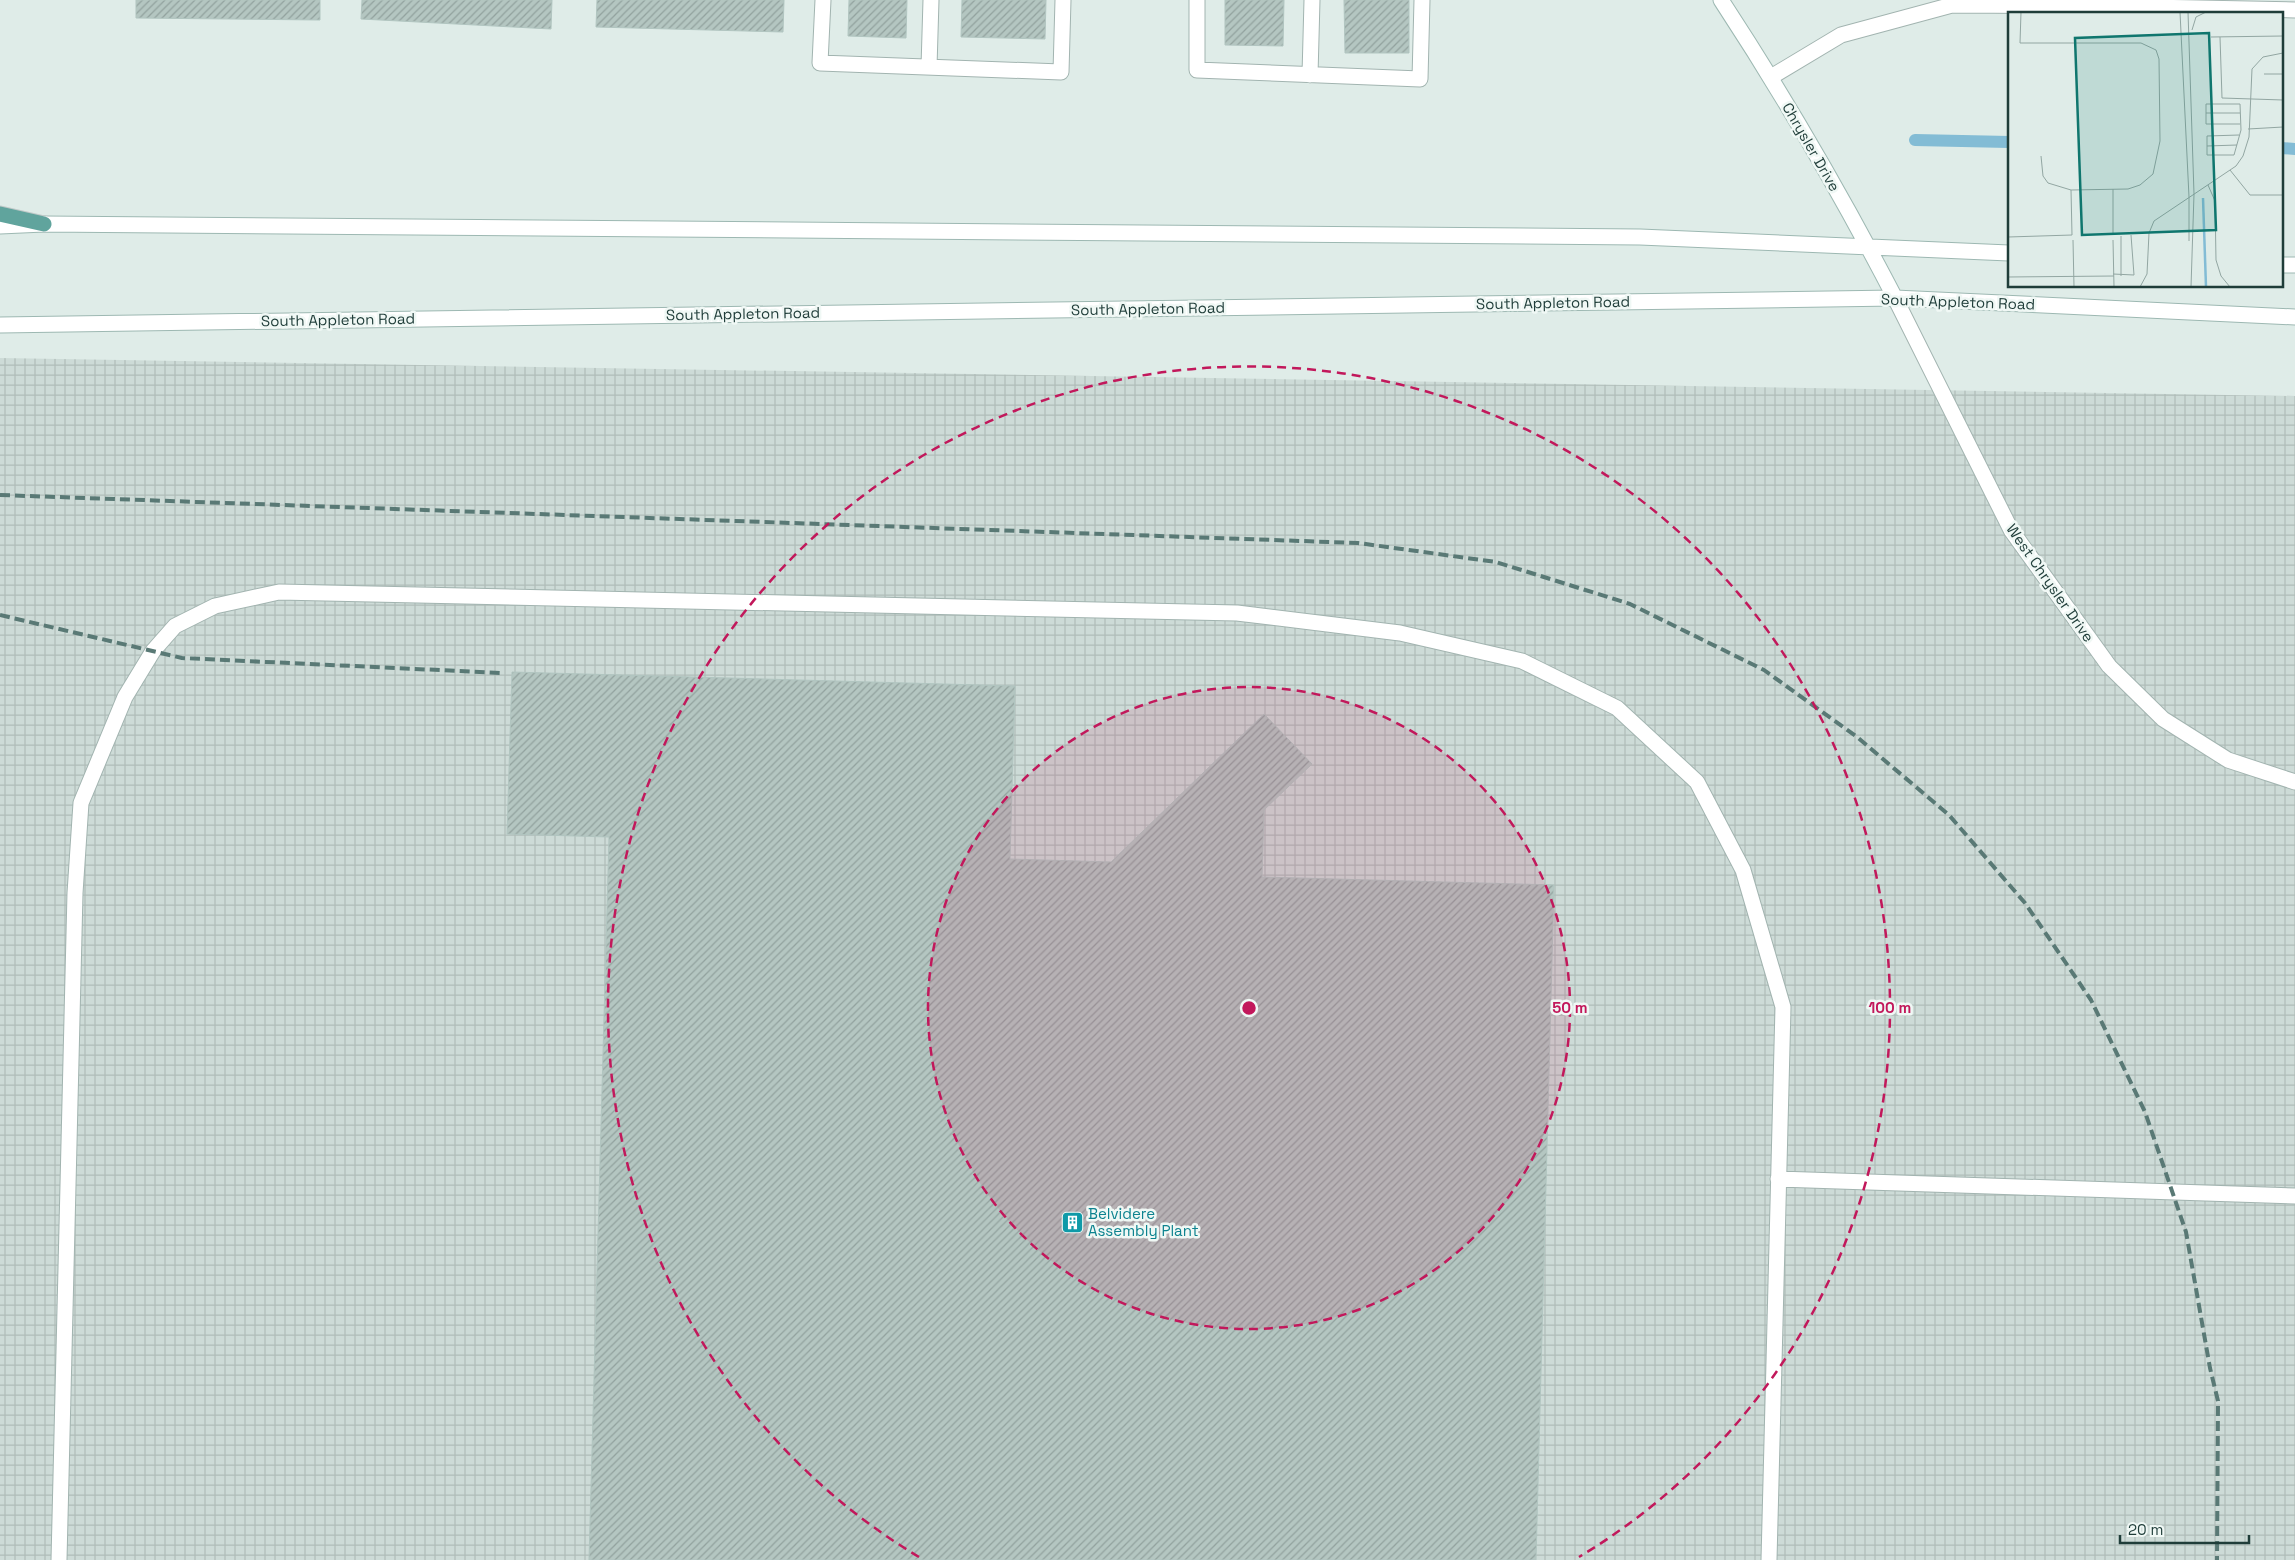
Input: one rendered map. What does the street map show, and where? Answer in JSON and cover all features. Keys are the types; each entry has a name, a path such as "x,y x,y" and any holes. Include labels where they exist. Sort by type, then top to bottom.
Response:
{"main road":[{"path":"823,0 820,63 1061,72 1063,0"},
{"path":"929,67 931,0"},
{"path":"1197,0 1197,70 1420,79 1422,0"},
{"path":"1310,75 1312,0"},
{"name":"Chrysler Drive","path":"1721,0 1771,78 1868,247 1895,298"},
{"path":"1771,78 1841,35 1952,5 2295,10"},
{"path":"0,214 44,224"},
{"path":"0,226 44,224 1640,237 2008,253"},
{"path":"2282,265 2295,266"},
{"name":"South Appleton Road","path":"0,325 1895,298 2295,317"},
{"name":"West Chrysler Drive","path":"1895,298 2011,530 2109,666 2163,719 2228,760 2295,782"},
{"path":"59,1560 75,893 81,803 125,697 153,651 175,626 215,606 280,592 1237,613 1400,633 1522,661 1617,708 1697,782 1743,870 1783,1007 1768,1560"},
{"path":"1778,1179 2295,1196"}],"shaded area":[{"path":"0,358 2295,396 2295,1560 0,1560"}],"building":[{"path":"136,0 320,0 320,20 136,18"},
{"path":"362,0 552,0 551,29 361,19"},
{"path":"597,0 784,0 783,32 596,27"},
{"path":"849,0 907,0 906,38 848,36"},
{"path":"962,0 1046,0 1045,39 961,37"},
{"path":"1225,0 1284,0 1283,46 1225,45"},
{"path":"1344,0 1409,0 1409,53 1345,53"},
{"name":"Belvidere Assembly Plant","path":"512,672 1015,686 1010,859 1111,862 1264,714 1312,764 1264,810 1262,877 1554,885 1536,1560 589,1560 609,837 507,834"}],"waterway":[{"path":"1915,140 2008,142"},
{"path":"2282,148 2295,149"}],"railway":[{"path":"0,495 1358,543 1496,562 1630,604 1764,670 1857,737 1949,815 2025,903 2091,1000 2145,1112 2186,1232 2210,1368 2218,1401 2217,1560"},
{"path":"0,615 182,658 502,673"}],"place":[{"name":"Belvidere Assembly Plant","path":"1072,1223"}]}
